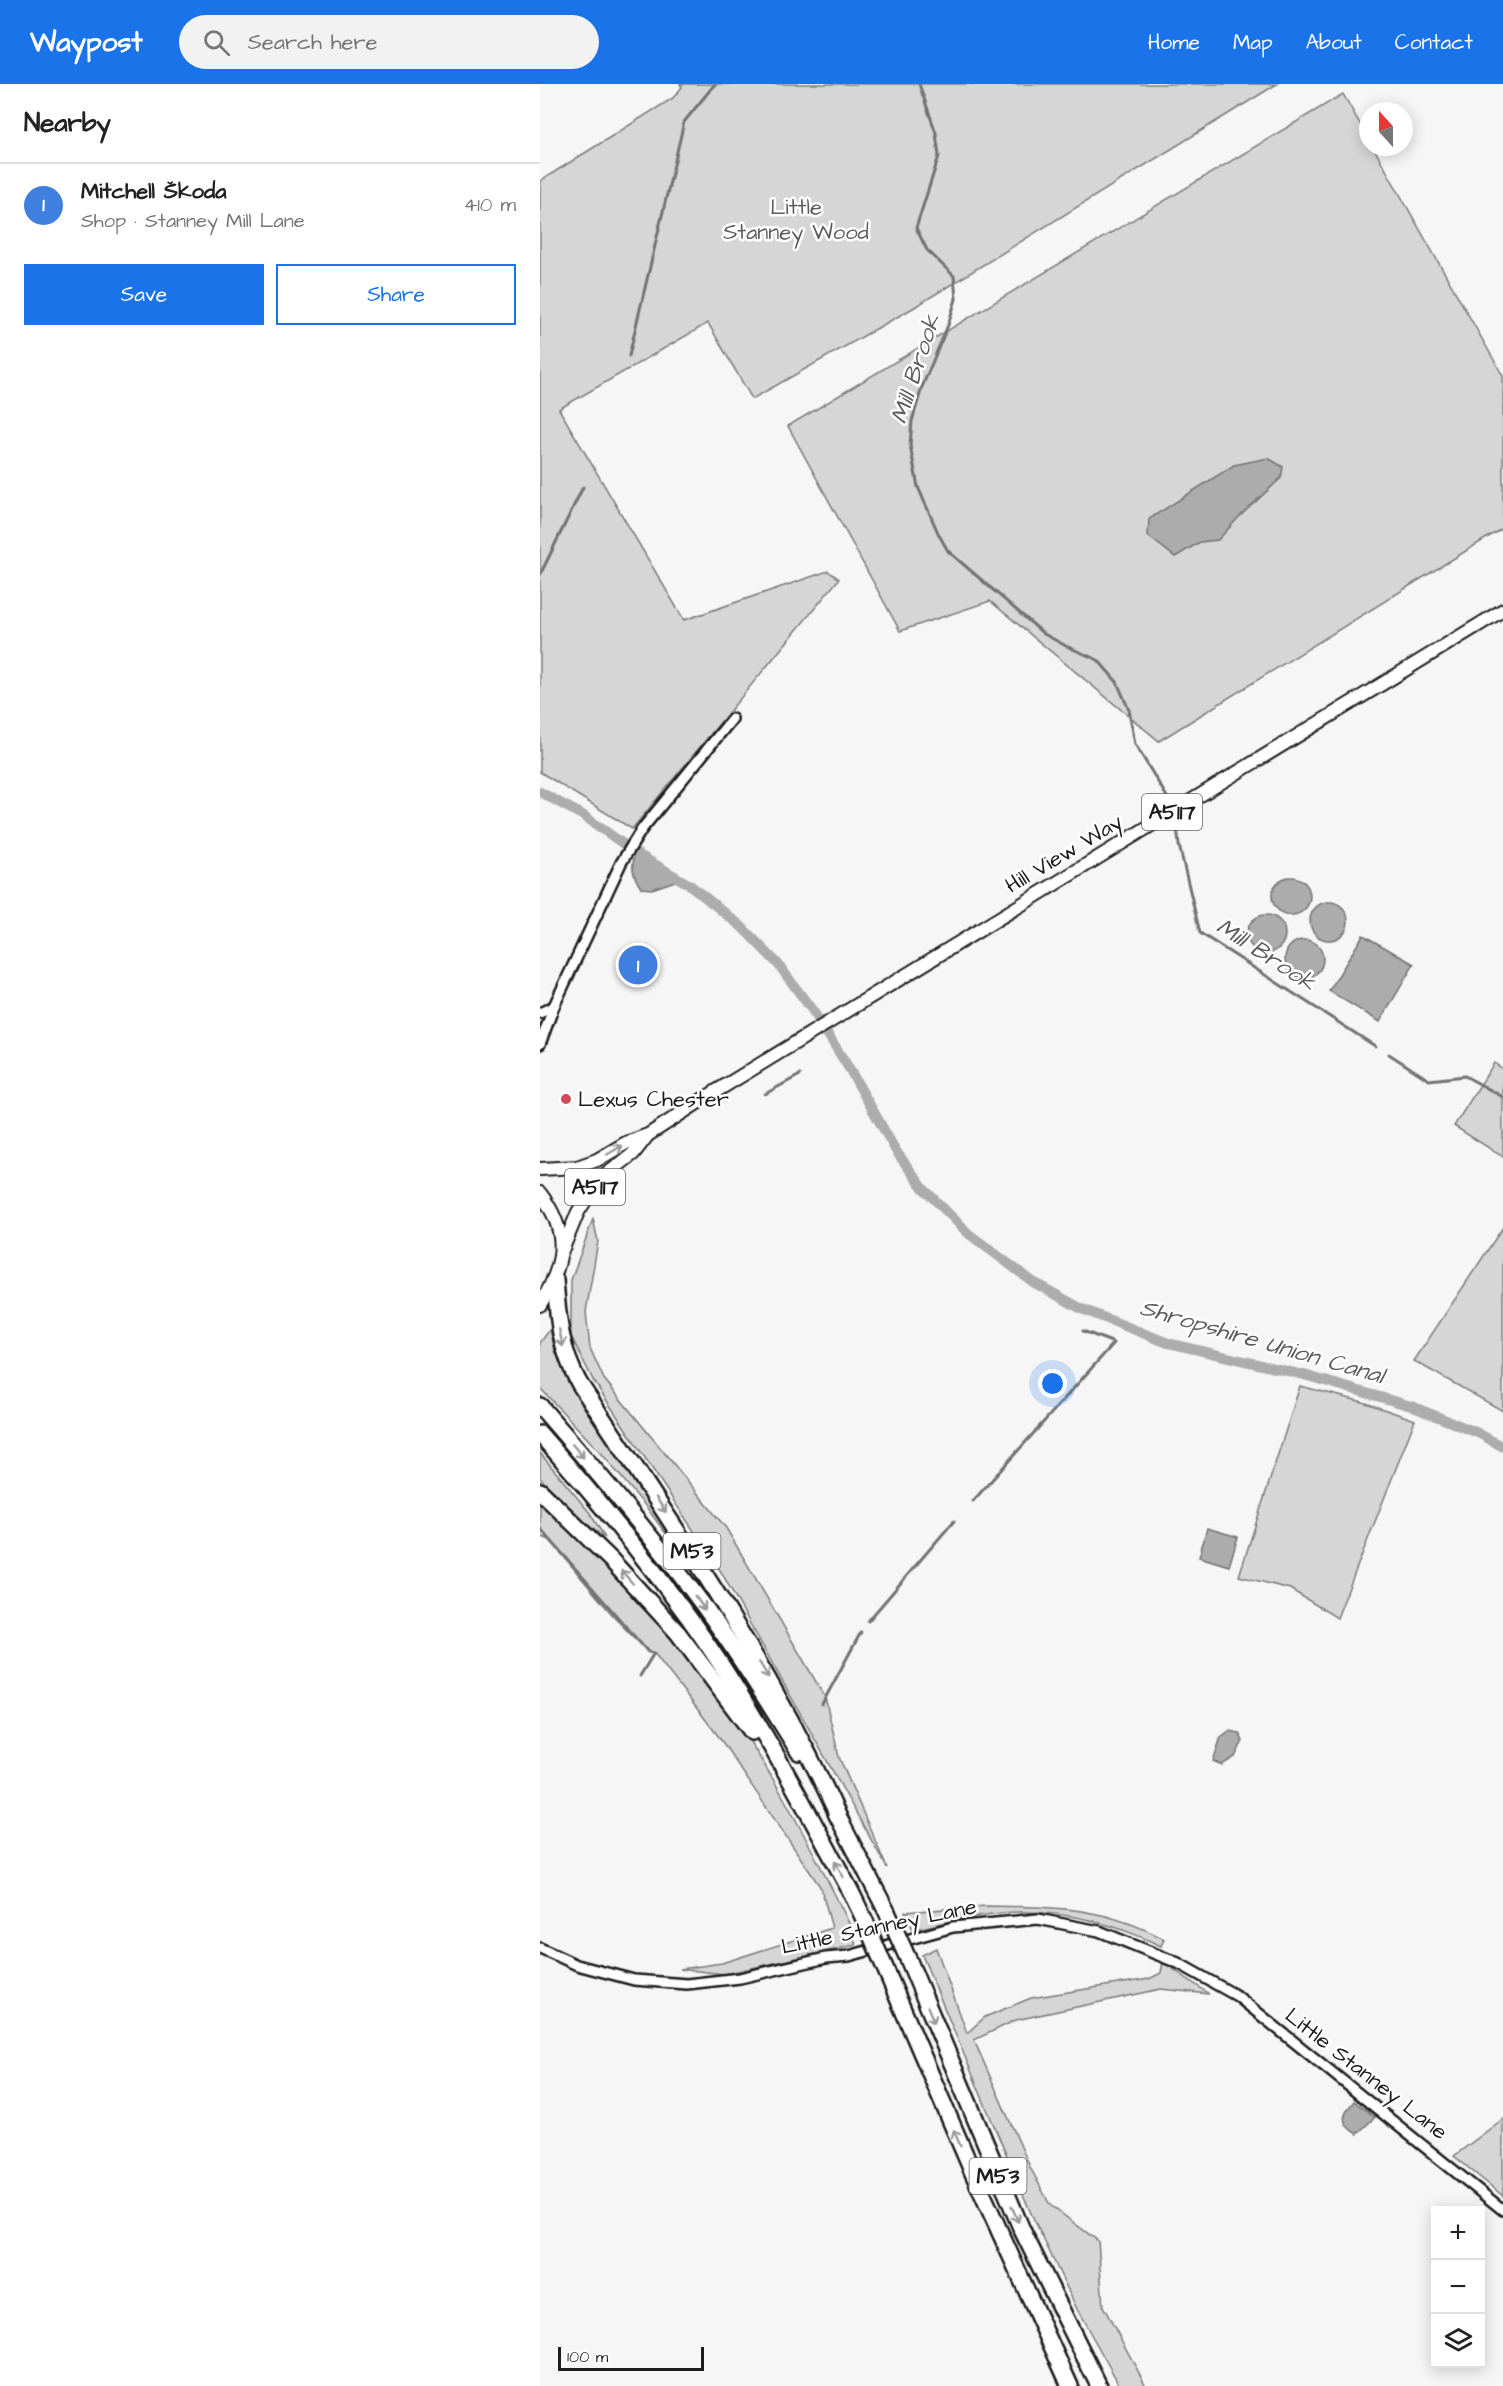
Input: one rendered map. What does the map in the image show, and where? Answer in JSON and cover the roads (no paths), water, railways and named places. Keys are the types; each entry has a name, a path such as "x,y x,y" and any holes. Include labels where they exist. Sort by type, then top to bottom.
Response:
{"highway":[{"name":"M53","path":"555,1280 562,1344 574,1373 701,1565 810,1753 909,1961 1022,2230 1100,2386"},
{"name":"M53","path":"540,1406 617,1495 706,1609 765,1697 841,1822"},
{"name":"M53","path":"540,1434 604,1506 690,1619 755,1719 804,1805 865,1921 972,2173 1042,2325 1076,2386"},
{"name":"M53","path":"540,1491 612,1560 678,1633 804,1805"},
{"path":"1042,2325 1070,2386"}],"main road":[{"name":"Hill View Way","path":"540,1169 577,1167 597,1160 626,1143 648,1135 841,1014 1503,610"},
{"name":"Hill View Way","path":"561,1252 578,1212 592,1190 607,1174 633,1154 648,1135"},
{"path":"540,1193 554,1216 561,1252 555,1280 540,1305"}],"street":[{"path":"540,1044 554,1006 621,863 642,829 732,718"},
{"path":"540,1013 554,1006"},
{"name":"Little Stanney Lane","path":"540,1948 577,1965 634,1980 687,1984 740,1978 826,1958 849,1956 953,1927 1038,1919 1099,1931 1178,1963 1237,1996 1503,2210"}],"waterway":[{"path":"629,356 684,122 715,84"},
{"name":"Mill Brook","path":"919,84 936,133 939,156 916,228 927,250 954,276 956,299 948,325 922,387 912,421 910,445 918,487 948,551 1044,634 1098,660 1117,682 1129,710 1135,744 1167,797"},
{"path":"540,575 583,487"},
{"name":"Shropshire Union Canal","path":"540,792 584,816 636,853 690,885 742,927 778,964 815,1014 896,1151 923,1188 969,1234 1033,1282 1082,1309 1168,1343 1304,1375 1411,1406 1478,1433 1503,1447"},
{"name":"Mill Brook","path":"1177,826 1179,845 1200,933 1375,1046"},
{"name":"Mill Brook","path":"1389,1054 1429,1080 1465,1076 1503,1097"},
{"path":"765,1094 800,1075"},
{"path":"973,1501 1114,1343 1083,1331"},
{"path":"868,1621 954,1521"},
{"path":"540,1528 648,1652 654,1653 640,1676"},
{"path":"822,1704 861,1632"}],"place":[{"name":"Mitchell Škoda","path":"638,965"},
{"name":"Lexus Chester","path":"566,1099"}],"park label":[{"name":"Little Stanney Wood","path":"796,220"}]}
